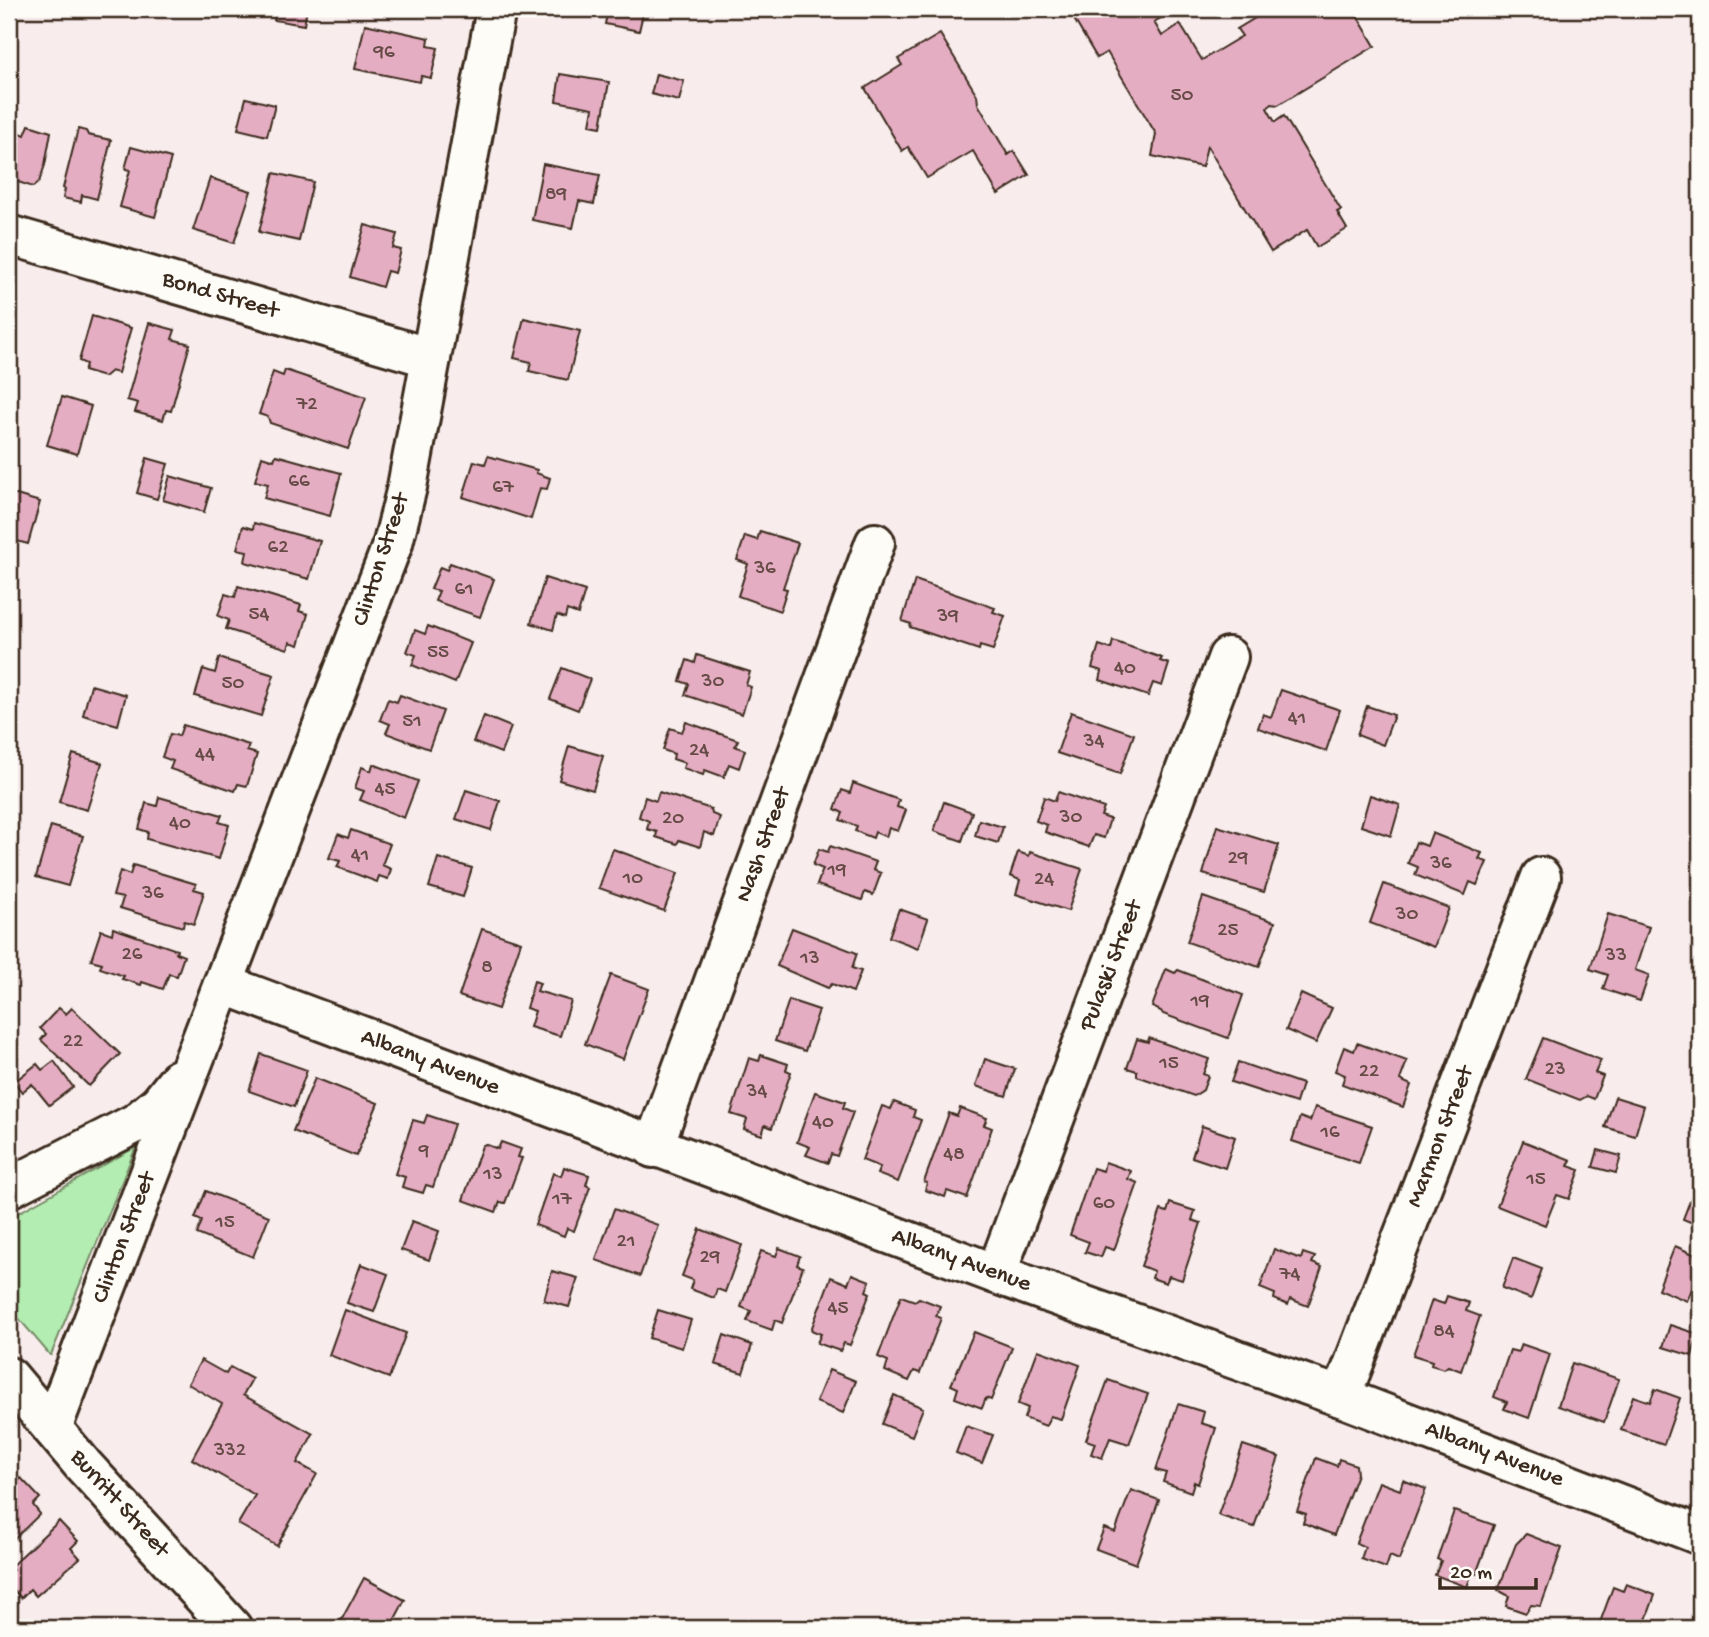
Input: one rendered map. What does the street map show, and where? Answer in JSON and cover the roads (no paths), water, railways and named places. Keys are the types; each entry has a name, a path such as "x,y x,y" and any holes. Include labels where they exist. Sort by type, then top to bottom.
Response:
{"street":[{"name":"Clinton Street","path":"52,1428 393,543 405,499 496,9"},
{"name":"Bond Street","path":"9,234 431,358"},
{"name":"Nash Street","path":"653,1148 875,543"},
{"name":"Pulaski Street","path":"996,1274 1228,657"},
{"name":"Marmon Street","path":"1341,1397 1541,877"},
{"name":"Albany Avenue","path":"223,984 653,1148 996,1274 1697,1523"},
{"name":"Clinton Street","path":"9,1188 111,1137 145,1116 166,1097 199,1047"},
{"name":"Burritt Street","path":"9,1377 232,1628"}]}
